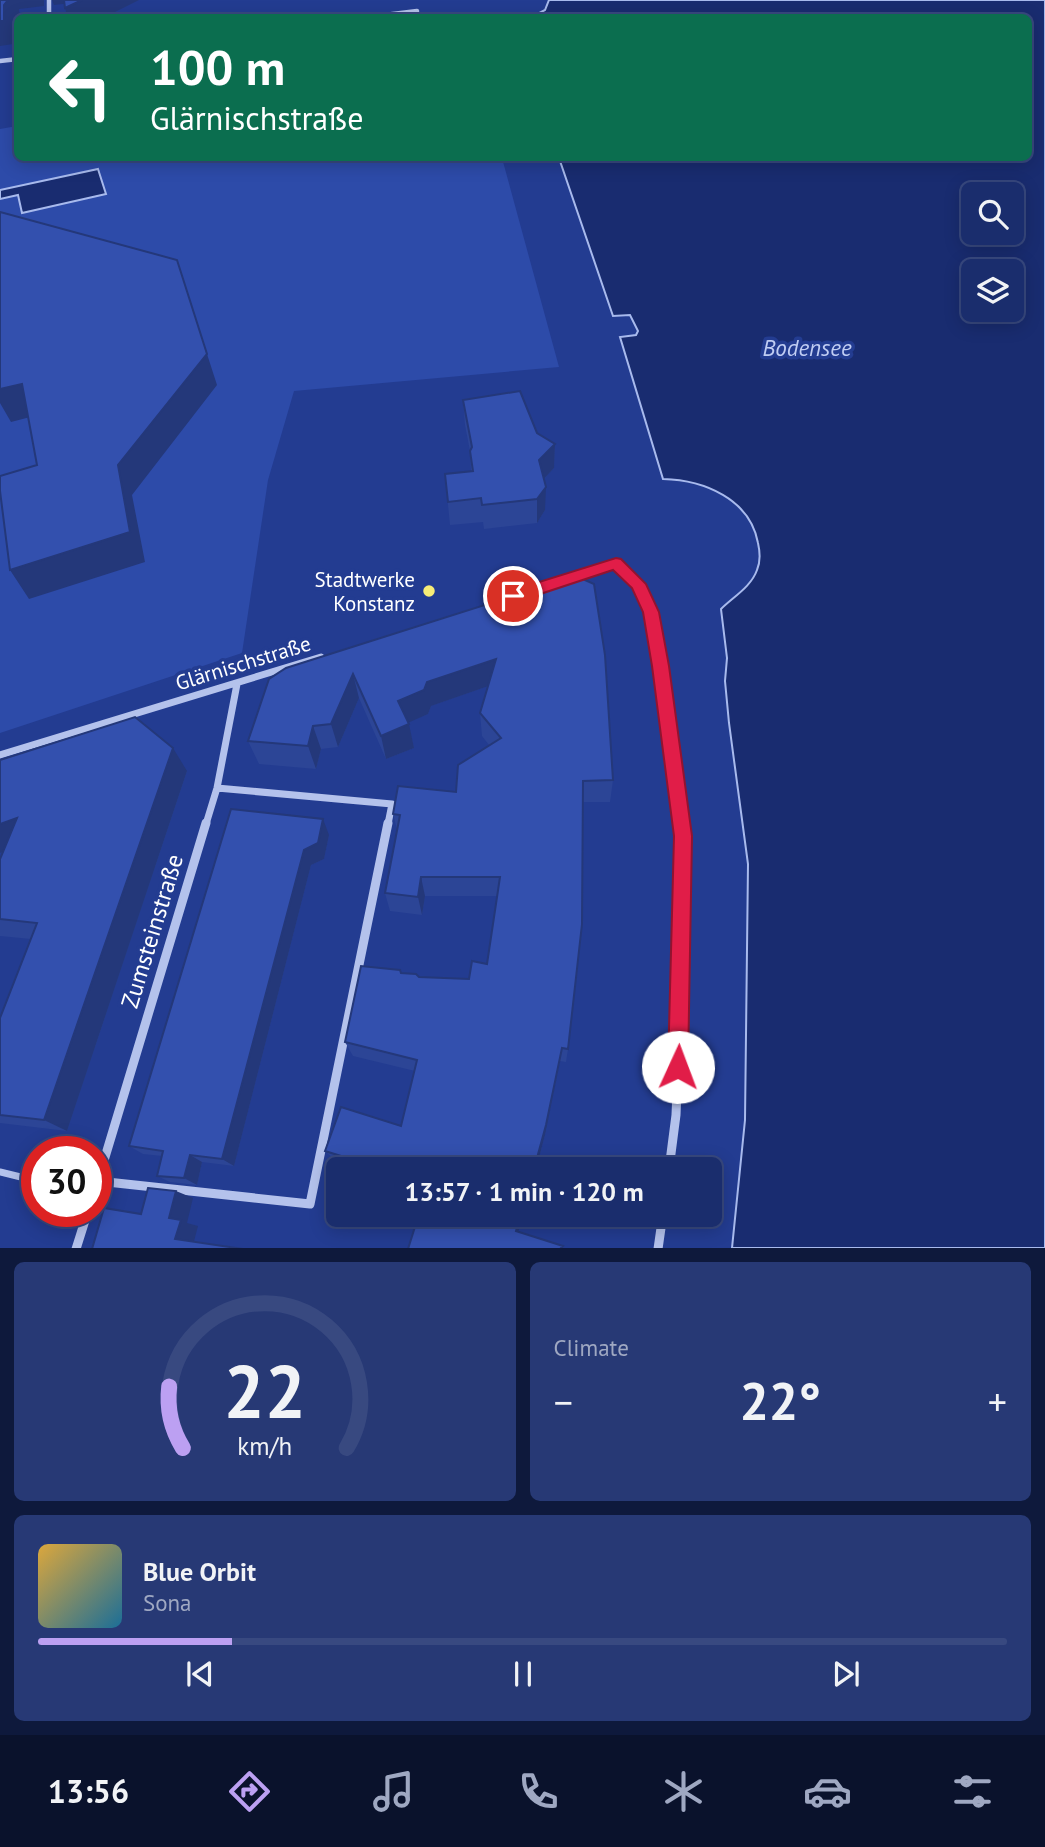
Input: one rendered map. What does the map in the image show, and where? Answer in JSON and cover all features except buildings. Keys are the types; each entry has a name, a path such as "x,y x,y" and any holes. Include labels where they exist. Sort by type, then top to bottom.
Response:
{"street":[{"path":"388,14 417,10"},
{"path":"564,580 616,564 638,584 651,612 661,666 683,836 682,972 676,1115 671,1157"},
{"name":"Glärnischstraße","path":"0,755 332,653"},
{"name":"Zumsteinstraße","path":"112,1136 217,788 237,684"},
{"path":"112,1185 310,1204 392,804 217,788"},
{"path":"76,1248 83,1227"},
{"path":"658,1248 661,1227"}],"lane":[{"path":"0,1172 21,1177"}],"shaded area":[{"path":"14,127 14,161 503,161 559,367 294,391 268,480 242,653 0,733 0,129"}],"water":[{"name":"Bodensee","path":"549,0 1045,0 1045,1248 732,1248 745,1120 748,864 729,723 725,681 727,658 721,609 746,587 754,576 760,556 758,543 746,515 723,495 694,483 663,479 620,337 636,335 638,331 630,315 613,316 560,161 1032,161 1032,14 538,14 545,10"},
{"path":"98,169 106,194 22,213 18,195 0,199 0,190"}],"place":[{"name":"Stadtwerke Konstanz","path":"429,591"}],"route":[{"path":"513,596 616,564 638,584 651,612 661,666 683,836 678,1067"}]}
